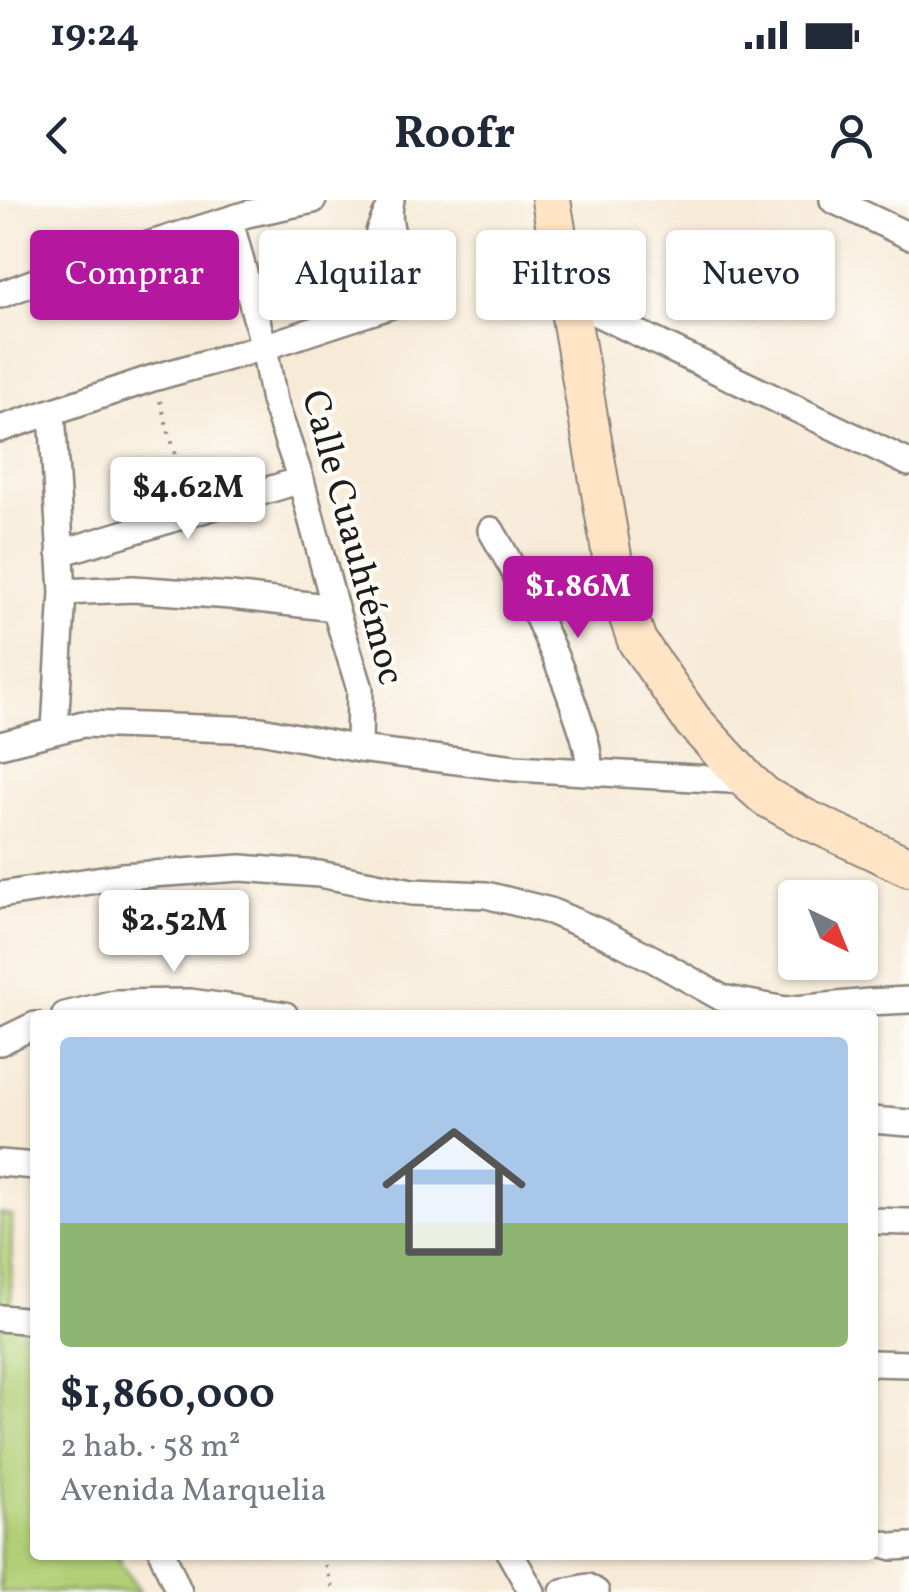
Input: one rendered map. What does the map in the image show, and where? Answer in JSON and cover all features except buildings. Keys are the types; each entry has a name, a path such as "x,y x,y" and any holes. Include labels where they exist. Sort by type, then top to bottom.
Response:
{"main road":[{"path":"551,200 556,230"},
{"path":"570,320 616,580 637,641 692,720 766,797 909,867"}],"street":[{"path":"0,295 241,212 313,200"},
{"path":"841,202 909,236"},
{"path":"390,205 394,230"},
{"path":"380,230 390,205"},
{"name":"Calle Cuauhtémoc","path":"241,212 274,402 301,480 360,689 359,749"},
{"path":"0,429 344,320"},
{"path":"608,320 909,463"},
{"path":"52,412 63,592 55,729"},
{"path":"60,553 301,480"},
{"path":"491,530 518,574 563,674 590,754 589,772"},
{"path":"63,592 133,589 335,608"},
{"path":"0,745 84,724 261,730 359,749 515,768 748,781"},
{"path":"0,895 122,876 221,869 320,874 412,892 486,895 550,911 653,958 722,998 786,1010 909,1000"},
{"path":"85,1010 114,1003 190,1002 248,1010"},
{"path":"0,1042 30,1027"},
{"path":"878,1120 909,1123"},
{"path":"0,1163 30,1166"},
{"path":"878,1221 909,1222"},
{"path":"0,1318 30,1321"},
{"path":"878,1362 909,1364"},
{"path":"878,1543 909,1546"},
{"path":"165,1560 179,1592"},
{"path":"513,1560 532,1592"},
{"path":"563,1592 588,1587 596,1592"}],"path":[{"path":"153,378 191,512"},
{"path":"324,1560 334,1592"}],"green space":[{"path":"0,1213 12,1216 11,1318 30,1320 30,1560 120,1560 140,1592 0,1592"}]}
